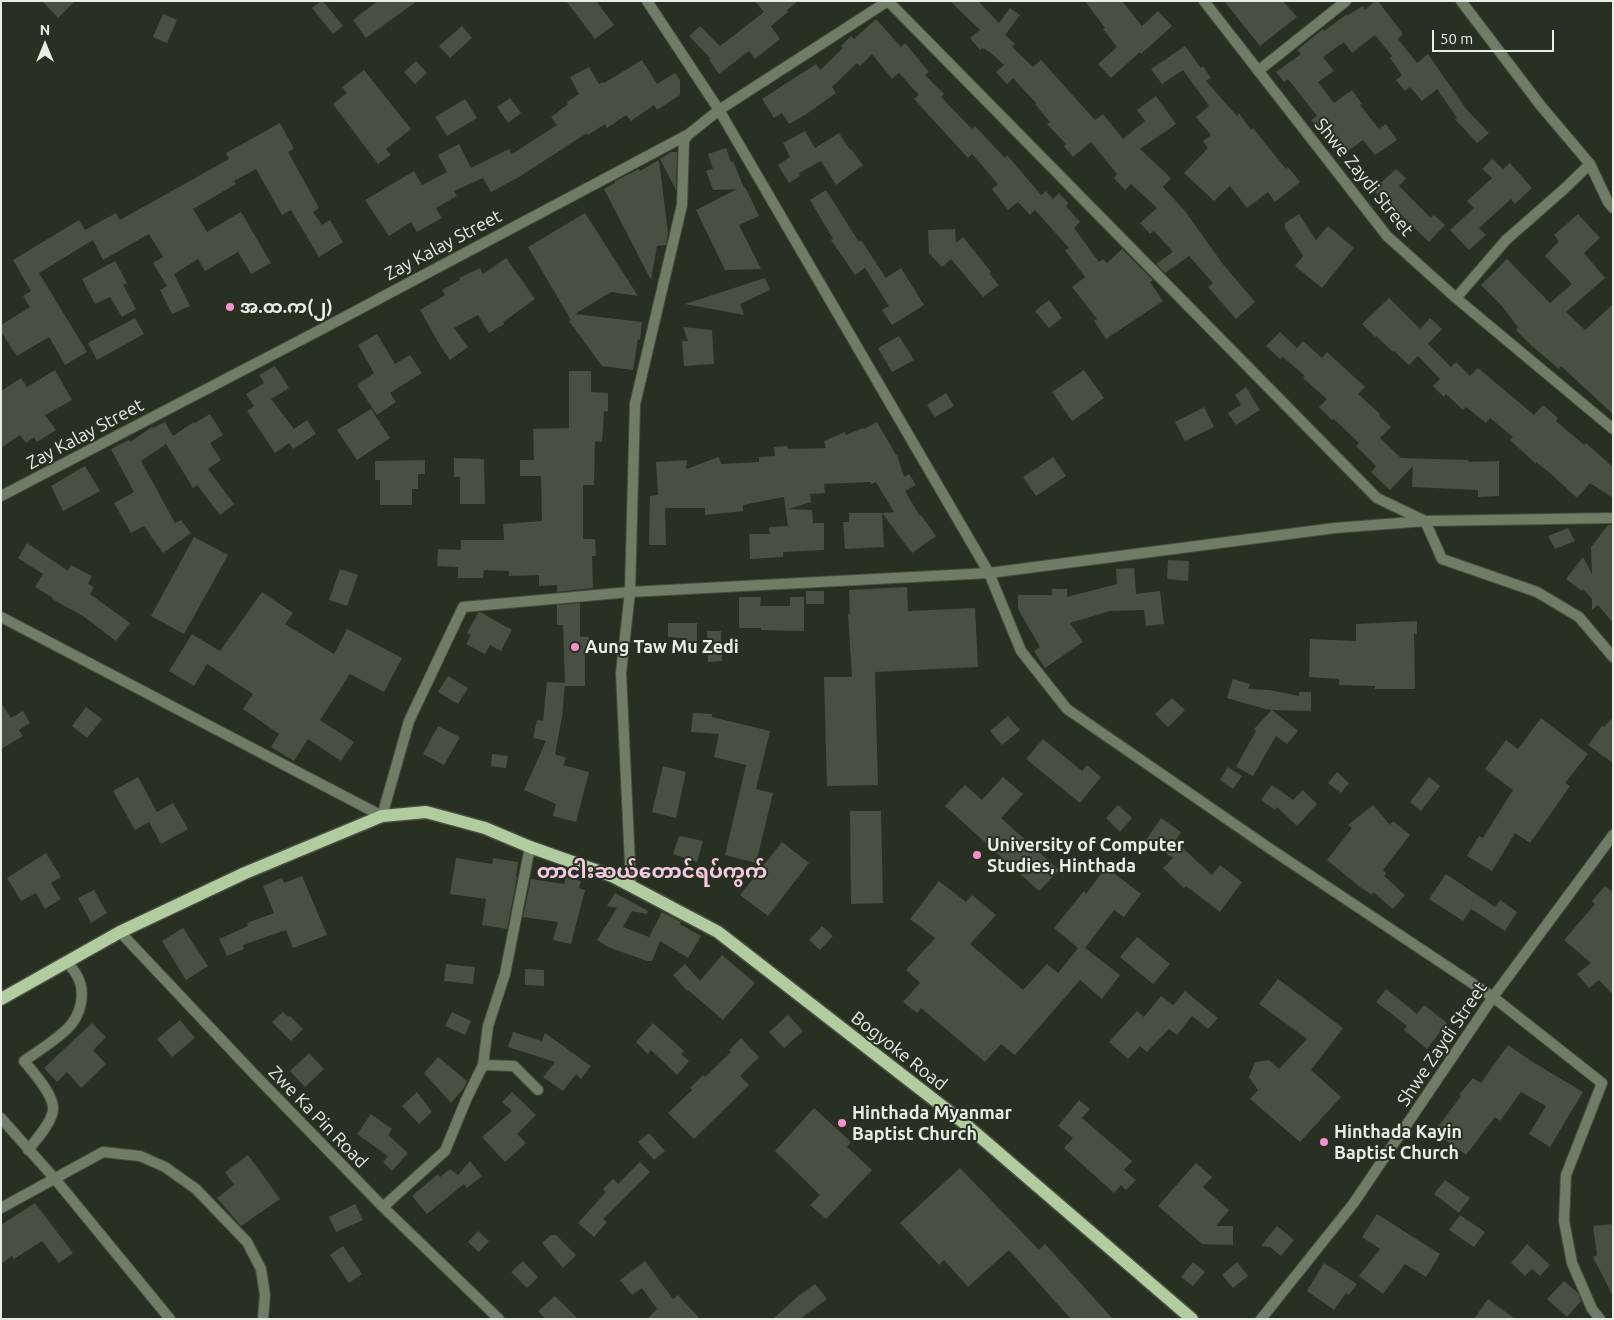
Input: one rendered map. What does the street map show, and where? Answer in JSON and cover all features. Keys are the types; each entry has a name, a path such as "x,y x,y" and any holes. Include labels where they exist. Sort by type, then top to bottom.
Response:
{"main road":[{"name":"Bogyoke Road","path":"1,999 120,932 245,873 382,816 426,812 485,828 530,847 612,876 718,932 964,1123 1192,1319"}],"street":[{"path":"647,1 719,110 989,573 1022,651 1067,709 1269,848 1493,997 1602,1083 1566,1175 1564,1221 1572,1263 1592,1309 1600,1319"},
{"path":"888,1 1378,498 1425,521 1442,559 1537,592 1580,617 1613,657"},
{"name":"Zay Kalay Street","path":"1,496 322,329 689,134 719,110 888,1"},
{"name":"Shwe Zaydi Street","path":"1204,1 1387,236 1456,298 1613,429"},
{"path":"1258,71 1346,1"},
{"path":"1462,1 1541,106 1590,164 1608,202 1613,208"},
{"path":"630,885 621,672 630,592 635,404 682,205 684,140 689,134"},
{"path":"1456,298 1506,240 1590,164"},
{"path":"1,617 382,816 409,721 463,607 630,592 989,573 1335,528 1425,521 1613,518"},
{"name":"Shwe Zaydi Street","path":"1261,1319 1353,1204 1493,997 1613,836"},
{"path":"383,1208 445,1151 483,1065 488,1026 504,974 530,847"},
{"name":"Zwe Ka Pin Road","path":"120,932 383,1208 499,1319"},
{"path":"28,1150 48,1122 53,1109 50,1097 24,1061 68,1028 77,1016 82,1000 82,987 77,975 67,962"},
{"path":"483,1065 514,1066 538,1090"},
{"path":"1,1118 55,1179 170,1319"},
{"path":"1,1208 103,1152 140,1156 165,1167 196,1189 247,1242 261,1269 265,1295 264,1319"}],"building":[{"path":"42,1 75,1 58,18"},
{"path":"323,1 343,26 333,34 312,8"},
{"path":"378,1 417,1 366,38 353,20"},
{"path":"566,1 596,1 614,25 595,39"},
{"path":"755,1 798,1 771,26 780,39 755,59 749,51 719,74 709,60 711,59 689,36 700,26 720,46 764,12"},
{"path":"950,1 978,1 999,23 1010,8 1020,15 1005,35 1015,44 1012,47 1033,67 1041,60 1095,120 1103,114 1123,139 1145,121 1137,110 1156,96 1176,124 1140,149 1171,178 1163,187 1185,211 1222,263 1255,302 1236,319 1208,287 1213,283 1189,256 1165,273 1156,264 1173,252 1154,231 1150,234 1140,223 1157,208 1131,184 1125,190 1114,178 1117,174 1091,142 1073,157 1064,146 1066,144 1047,124 1050,122 1036,103 1013,78 1007,84 996,72 1004,65 983,48 980,50 970,38 980,30"},
{"path":"1085,1 1122,1 1142,26 1158,11 1172,26 1111,78 1098,64 1117,47"},
{"path":"1224,1 1283,1 1297,17 1260,46"},
{"path":"1375,1 1378,1 1403,34 1398,39 1417,63 1428,54 1467,110 1489,133 1477,143 1455,119 1457,118 1437,89 1422,101 1410,87 1405,91 1396,80 1402,75 1390,58 1392,56 1375,35 1352,53 1344,42 1323,57 1334,71 1318,82 1334,103 1352,90 1362,104 1360,105 1379,129 1386,124 1397,140 1375,155 1363,140 1344,154 1326,131 1322,134 1311,120 1317,116 1288,79 1284,82 1276,72 1301,54 1297,50 1323,29 1324,31 1347,14 1363,6 1365,10"},
{"path":"163,14 177,20 167,43 153,37"},
{"path":"876,19 901,47 905,43 929,72 925,75 944,94 941,97 972,129 975,126 1005,158 1007,155 1041,195 1046,191 1053,199 1059,193 1068,203 1066,206 1080,222 1074,228 1099,262 1103,259 1107,263 1122,249 1153,280 1150,282 1163,301 1106,339 1094,321 1097,319 1072,287 1085,277 1065,250 1069,248 1035,210 1030,215 1018,202 1008,210 992,189 998,184 972,154 968,158 914,99 919,95 899,73 892,79 872,54 860,66 857,63 832,87 836,93 805,115 789,124 782,113 774,118 762,99 816,64 820,70 843,48 841,46 851,36 854,39"},
{"path":"462,26 472,38 450,58 439,46"},
{"path":"1185,46 1211,78 1206,81 1237,116 1239,113 1251,130 1253,128 1286,169 1288,167 1300,182 1275,202 1268,192 1247,208 1230,186 1214,201 1184,173 1208,148 1203,141 1211,135 1196,117 1209,106 1183,70 1162,84 1151,69"},
{"path":"642,60 657,84 675,73 680,80 680,95 657,110 654,105 631,121 626,115 607,128 605,124 588,135 587,133 519,177 491,192 483,178 454,191 457,196 436,208 442,218 417,232 411,222 389,236 365,200 414,171 422,185 447,172 438,155 459,144 471,168 509,149 512,154 557,125 551,117 579,94 570,77 589,67 599,84 604,83"},
{"path":"416,61 427,73 415,84 404,72"},
{"path":"364,70 411,129 386,149 391,155 378,164 333,104 347,93 342,87"},
{"path":"510,98 521,113 508,123 497,107"},
{"path":"465,99 477,118 447,136 435,117"},
{"path":"280,123 294,149 288,152 319,208 313,212 322,225 330,220 343,242 319,257 291,210 282,215 256,169 234,181 236,184 193,209 207,232 241,212 271,263 251,274 238,252 205,271 198,259 174,274 190,306 172,314 160,290 167,286 153,263 163,257 149,234 103,260 93,240 39,273 87,352 65,365 49,337 17,356 1,332 1,325 30,307 23,296 31,291 13,260 79,220 85,230 116,213 120,220 229,159 226,153"},
{"path":"805,131 815,148 839,133 863,165 836,185 821,161 799,173 800,176 789,183 778,165 790,157 783,143"},
{"path":"726,148 731,162 733,161 744,188 759,216 739,225 761,269 725,270 696,210 737,189 713,190 706,171 713,169 708,154"},
{"path":"671,152 677,152 676,190 660,159"},
{"path":"1492,159 1503,169 1510,163 1532,188 1515,204 1511,199 1479,228 1486,235 1469,250 1450,230 1474,208 1467,201 1492,178 1482,169"},
{"path":"659,160 668,233 666,245 657,246 651,280 604,189 615,183 615,181 639,169 640,171"},
{"path":"1396,169 1406,178 1399,186 1431,218 1434,215 1445,225 1429,242 1386,200 1384,202 1373,190"},
{"path":"826,190 859,242 861,240 886,278 901,268 924,305 892,325 882,310 889,306 865,268 855,275 831,240 833,239 810,200"},
{"path":"585,213 638,296 611,292 575,314 642,322 633,370 602,366 569,321 571,320 528,247"},
{"path":"1299,214 1316,240 1328,226 1354,248 1322,288 1295,266 1303,256 1285,228 1285,223"},
{"path":"1578,214 1600,238 1584,253 1605,278 1566,312 1585,330 1613,304 1613,414 1561,366 1559,369 1532,346 1516,330 1518,327 1501,305 1481,285 1507,259 1550,303 1572,284 1545,256 1559,241 1554,235"},
{"path":"955,229 956,243 963,237 999,285 983,297 951,259 942,267 929,253 928,230"},
{"path":"506,258 535,299 503,322 504,324 489,333 478,315 454,328 468,347 450,360 420,310 445,295 442,290 460,280 459,278 480,268 483,274"},
{"path":"115,261 127,283 123,285 136,309 122,317 110,297 95,304 82,279"},
{"path":"765,278 770,290 740,304 744,315 685,304"},
{"path":"1389,298 1420,329 1430,318 1442,329 1428,344 1451,367 1456,362 1470,376 1478,368 1534,415 1543,405 1558,418 1556,421 1584,445 1586,443 1613,467 1613,498 1590,483 1577,498 1536,462 1536,464 1510,440 1513,437 1490,418 1486,423 1466,407 1463,410 1446,394 1444,397 1433,386 1440,379 1418,356 1409,365 1375,337 1362,324"},
{"path":"1049,300 1062,318 1049,328 1035,311"},
{"path":"135,318 144,334 97,360 88,343"},
{"path":"683,327 712,330 714,364 684,366 682,341 688,341"},
{"path":"1280,332 1297,348 1303,341 1322,358 1327,352 1365,387 1358,394 1391,427 1380,438 1401,458 1469,460 1468,462 1499,461 1499,496 1478,497 1478,490 1412,487 1413,466 1390,490 1371,472 1376,466 1356,446 1359,443 1319,407 1327,399 1303,378 1305,376 1283,357 1280,359 1266,346"},
{"path":"377,334 395,364 410,355 422,373 390,393 396,402 377,415 357,385 374,373 358,345"},
{"path":"899,336 914,360 892,372 878,348"},
{"path":"275,366 289,388 271,399 294,429 307,420 316,434 293,449 289,443 275,453 247,411 254,406 246,394 264,383 259,375"},
{"path":"55,370 72,400 45,415 56,430 37,442 34,437 26,443 20,435 1,448 1,391 21,378 27,387"},
{"path":"1084,370 1104,398 1072,421 1052,392"},
{"path":"569,371 591,371 591,392 608,393 608,411 604,411 602,442 595,441 594,485 583,485 583,539 595,539 596,556 592,556 593,588 557,592 557,585 539,586 539,575 509,576 509,571 484,570 483,578 458,578 458,567 437,566 438,549 461,550 461,540 504,540 503,524 542,521 541,476 520,476 520,460 534,460 533,429 569,428"},
{"path":"1246,387 1260,410 1236,425 1228,413 1241,405 1235,395"},
{"path":"946,393 954,406 935,417 927,405"},
{"path":"1204,407 1214,427 1185,441 1175,422"},
{"path":"371,409 390,438 357,460 337,430"},
{"path":"210,414 223,435 210,443 221,460 208,469 234,504 220,515 197,485 193,488 166,444 141,461 175,523 181,520 191,533 163,553 144,526 131,533 114,503 134,492 111,449 129,440 130,442 152,427 165,422 173,436"},
{"path":"877,422 897,455 904,477 909,474 916,485 905,491 920,516 936,536 912,553 882,513 894,512 876,482 871,484 871,482 824,484 825,493 810,494 811,502 789,509 812,510 813,523 824,523 824,550 783,552 783,557 750,559 749,534 770,534 769,527 788,526 784,497 743,505 743,511 705,515 705,508 665,508 666,545 649,545 650,496 658,495 656,462 687,460 686,469 719,457 721,464 759,462 759,457 775,456 774,447 787,446 788,449 826,448 824,441 845,432 846,435 864,429"},
{"path":"1053,457 1066,476 1036,496 1023,477"},
{"path":"454,458 484,459 485,504 460,504 460,477 454,477"},
{"path":"425,460 425,474 418,474 418,489 412,489 412,505 380,505 380,480 375,480 375,461"},
{"path":"85,466 100,491 63,511 51,486"},
{"path":"849,513 882,513 884,547 845,549 843,522 849,522"},
{"path":"1608,525 1613,525 1613,623 1598,605 1592,610 1592,599 1583,589 1582,591 1566,579 1583,557 1592,574 1591,547"},
{"path":"1568,528 1575,541 1555,549 1548,536"},
{"path":"194,537 228,555 184,634 151,616"},
{"path":"27,543 68,571 71,565 92,576 88,584 94,587 90,594 130,623 116,641 83,616 35,587 43,574 18,558"},
{"path":"1168,560 1189,561 1188,581 1167,579"},
{"path":"1134,568 1136,594 1160,591 1164,624 1146,626 1144,610 1110,611 1070,623 1083,642 1045,668 1034,651 1040,647 1018,609 1018,595 1052,595 1052,589 1067,589 1067,597 1117,584 1116,569"},
{"path":"340,569 358,575 347,606 329,600"},
{"path":"907,587 908,611 975,608 978,667 875,672 878,785 827,786 824,677 852,677 848,614 850,614 849,590"},
{"path":"806,591 824,591 824,604 806,604"},
{"path":"262,592 293,613 285,624 334,654 347,629 402,658 384,692 350,674 320,720 354,742 341,761 308,739 294,761 271,747 279,734 243,709 253,694 207,664 194,686 169,671 192,634 220,651"},
{"path":"739,597 761,597 760,606 790,606 790,597 804,597 804,631 739,628"},
{"path":"580,603 580,637 589,637 589,654 585,654 585,686 565,686 563,625 557,625 557,605"},
{"path":"480,612 512,630 501,651 490,645 485,654 466,644 471,635 467,633"},
{"path":"1417,621 1417,634 1414,634 1415,689 1375,689 1375,686 1339,685 1339,679 1309,677 1310,639 1356,641 1356,624"},
{"path":"668,623 697,623 697,641 684,642 683,638 668,637"},
{"path":"707,631 721,631 722,661 708,662"},
{"path":"448,676 468,688 458,704 438,692"},
{"path":"1233,679 1250,684 1248,689 1269,690 1299,696 1299,692 1311,692 1311,711 1265,709 1227,698"},
{"path":"547,682 565,683 562,717 555,754 566,758 563,765 589,772 576,822 553,816 556,804 524,790 546,741 533,738 537,720 543,721"},
{"path":"1172,698 1185,710 1168,727 1155,714"},
{"path":"1,703 11,718 23,711 30,723 19,730 23,736 1,749"},
{"path":"86,707 102,719 87,738 72,726"},
{"path":"1272,710 1298,731 1287,744 1276,736 1253,776 1236,767 1256,731 1254,729"},
{"path":"693,713 712,714 712,717 770,731 756,789 773,793 756,863 725,855 746,765 714,757 719,734 691,732"},
{"path":"1008,716 1020,730 1002,745 990,731"},
{"path":"1613,717 1613,763 1588,745 1602,726 1604,727"},
{"path":"1541,718 1588,754 1565,783 1570,786 1530,843 1515,833 1492,871 1467,856 1479,836 1483,838 1513,790 1485,769 1506,740 1518,749"},
{"path":"438,726 460,737 444,765 423,754"},
{"path":"1043,739 1082,771 1087,765 1101,777 1080,803 1026,759"},
{"path":"492,754 508,756 506,768 491,766"},
{"path":"663,766 686,772 676,818 652,812"},
{"path":"1228,767 1242,776 1233,789 1220,780"},
{"path":"1337,772 1349,783 1341,793 1328,783"},
{"path":"138,777 157,812 173,803 188,829 161,844 149,822 135,830 113,791"},
{"path":"1003,777 1023,794 1001,818 1059,870 1039,891 945,806 965,785 982,800"},
{"path":"1429,777 1440,786 1421,811 1410,802"},
{"path":"1272,785 1293,800 1303,790 1317,804 1297,826 1277,807 1275,810 1261,800"},
{"path":"1118,805 1132,818 1120,832 1106,818"},
{"path":"1373,805 1390,825 1393,821 1410,835 1383,870 1386,873 1384,876 1405,895 1393,909 1373,892 1372,895 1360,887 1327,860 1352,828 1348,825"},
{"path":"850,811 881,811 883,903 851,904"},
{"path":"1161,818 1181,832 1175,841 1212,875 1220,865 1242,882 1220,912 1186,886 1184,888 1163,868 1173,858 1146,840"},
{"path":"679,836 703,841 697,862 673,854"},
{"path":"782,842 809,863 768,916 740,895"},
{"path":"46,853 61,877 51,883 61,899 45,909 36,893 21,901 7,878"},
{"path":"456,858 492,864 493,858 518,862 507,929 482,925 486,899 450,894"},
{"path":"1106,867 1141,894 1124,917 1114,910 1085,948 1120,975 1102,999 1080,980 1015,1055 1001,1044 985,1062 921,1008 917,1013 903,1002 920,983 906,970 935,938 910,919 939,881 966,902 972,895 996,915 970,944 1023,990 1047,964 1058,973 1078,948 1054,928 1084,891 1086,894"},
{"path":"1446,874 1495,907 1500,900 1517,912 1505,931 1471,909 1463,921 1429,899"},
{"path":"302,876 327,935 293,948 286,930 243,945 244,949 227,956 219,939 248,926 247,923 274,913 263,886 282,878 284,883"},
{"path":"566,877 581,881 579,888 585,890 571,944 553,940 558,922 523,917 531,879 564,884"},
{"path":"1605,886 1613,892 1613,995 1599,980 1589,988 1577,974 1591,963 1564,940 1595,904 1592,901"},
{"path":"94,890 107,913 91,923 78,898"},
{"path":"615,893 648,911 647,914 632,911 623,927 649,937 662,912 701,936 688,958 660,941 652,961 647,961 608,947 597,940 617,908 607,906"},
{"path":"822,926 833,936 820,950 809,940"},
{"path":"183,928 208,966 186,980 162,941"},
{"path":"1137,937 1170,964 1153,984 1120,957"},
{"path":"722,955 755,983 723,1020 687,991 673,975 685,964 700,981"},
{"path":"446,964 475,967 473,984 444,981"},
{"path":"525,969 544,970 544,986 525,985"},
{"path":"1278,979 1343,1028 1311,1070 1341,1097 1300,1142 1250,1099 1258,1090 1249,1077 1255,1062 1269,1060 1279,1069 1307,1039 1259,1004"},
{"path":"1386,989 1417,1014 1424,1005 1447,1023 1427,1049 1404,1030 1407,1026 1376,1002"},
{"path":"1185,991 1218,1018 1208,1029 1192,1016 1177,1035 1169,1029 1147,1052 1140,1046 1128,1059 1109,1042 1137,1011 1144,1017 1161,996 1173,1005"},
{"path":"283,1012 303,1029 291,1041 272,1022"},
{"path":"452,1012 471,1021 465,1035 445,1026"},
{"path":"788,1015 803,1031 784,1048 769,1032"},
{"path":"180,1020 195,1038 172,1057 157,1039"},
{"path":"92,1023 106,1037 93,1050 106,1064 81,1088 67,1072 57,1082 44,1068"},
{"path":"653,1023 684,1051 681,1054 689,1061 677,1075 651,1050 648,1054 636,1042"},
{"path":"513,1032 542,1041 545,1033 591,1066 581,1079 576,1074 563,1091 543,1077 555,1062 508,1047"},
{"path":"741,1038 759,1057 740,1076 749,1085 694,1139 668,1113 692,1090 690,1088 703,1075 705,1077 731,1052 729,1050"},
{"path":"1508,1045 1583,1092 1550,1147 1529,1134 1546,1106 1521,1092 1500,1121 1495,1117 1466,1155 1434,1132 1473,1078 1481,1083"},
{"path":"309,1053 324,1069 305,1087 290,1071"},
{"path":"438,1057 467,1081 464,1088 451,1103 424,1073"},
{"path":"417,1092 432,1112 419,1124 402,1106"},
{"path":"512,1092 536,1115 517,1134 526,1143 505,1162 482,1137 512,1111 502,1102"},
{"path":"1079,1100 1090,1109 1082,1118 1132,1161 1124,1170 1136,1180 1126,1190 1121,1185 1114,1193 1064,1148 1073,1138 1058,1126"},
{"path":"814,1108 851,1142 847,1147 872,1170 826,1219 810,1205 820,1195 775,1151"},
{"path":"371,1114 392,1129 388,1135 408,1153 392,1171 383,1162 388,1156 357,1134"},
{"path":"649,1133 665,1151 654,1160 638,1142"},
{"path":"248,1155 280,1199 241,1226 217,1198 234,1185 225,1172"},
{"path":"470,1161 482,1176 467,1188 464,1184 427,1214 412,1196 438,1174 440,1177 450,1169 458,1175"},
{"path":"640,1162 650,1172 603,1219 607,1222 594,1237 578,1223 606,1192 603,1189 613,1179 618,1184"},
{"path":"1196,1163 1212,1177 1203,1187 1229,1210 1216,1226 1233,1226 1233,1245 1202,1244 1158,1206"},
{"path":"960,1168 1039,1250 1045,1244 1113,1319 1071,1319 1009,1250 968,1287 944,1260 939,1265 900,1223"},
{"path":"1445,1180 1470,1198 1459,1213 1434,1194"},
{"path":"35,1203 73,1253 59,1263 42,1241 14,1259 12,1256 1,1264 1,1225"},
{"path":"355,1204 363,1220 336,1232 329,1217"},
{"path":"1377,1214 1440,1254 1426,1277 1405,1264 1383,1294 1359,1276 1380,1249 1362,1237"},
{"path":"1460,1215 1485,1232 1474,1247 1449,1230"},
{"path":"1613,1224 1613,1296 1593,1257 1597,1255 1593,1226"},
{"path":"1277,1226 1294,1240 1281,1256 1270,1247 1261,1246"},
{"path":"478,1231 489,1241 479,1252 468,1242"},
{"path":"551,1235 556,1235 576,1255 563,1268 542,1243"},
{"path":"1527,1244 1550,1265 1540,1276 1532,1269 1525,1276 1511,1263"},
{"path":"343,1246 362,1274 349,1283 330,1255"},
{"path":"523,1261 538,1277 527,1288 511,1272"},
{"path":"645,1261 673,1299 678,1295 700,1319 647,1319 657,1309 642,1288 632,1295 620,1280"},
{"path":"1193,1262 1205,1272 1193,1286 1181,1277"},
{"path":"1237,1262 1248,1276 1233,1288 1222,1275"},
{"path":"1324,1263 1357,1284 1349,1295 1346,1293 1334,1310 1307,1291"},
{"path":"1564,1281 1578,1293 1581,1301 1567,1317 1547,1299"},
{"path":"815,1284 827,1299 800,1319 773,1319 797,1297"},
{"path":"555,1296 578,1319 545,1319 538,1311"},
{"path":"1488,1299 1515,1319 1474,1319"}],"place":[{"name":"အ.ထ.က(၂)","path":"230,307"},
{"name":"Aung Taw Mu Zedi","path":"575,647"},
{"name":"University of Computer Studies, Hinthada","path":"977,855"},
{"name":"Hinthada Myanmar Baptist Church","path":"842,1123"},
{"name":"Hinthada Kayin Baptist Church","path":"1324,1142"}],"district":[{"name":"တာငါးဆယ်တောင်ရပ်ကွက်","path":"652,871"}]}
